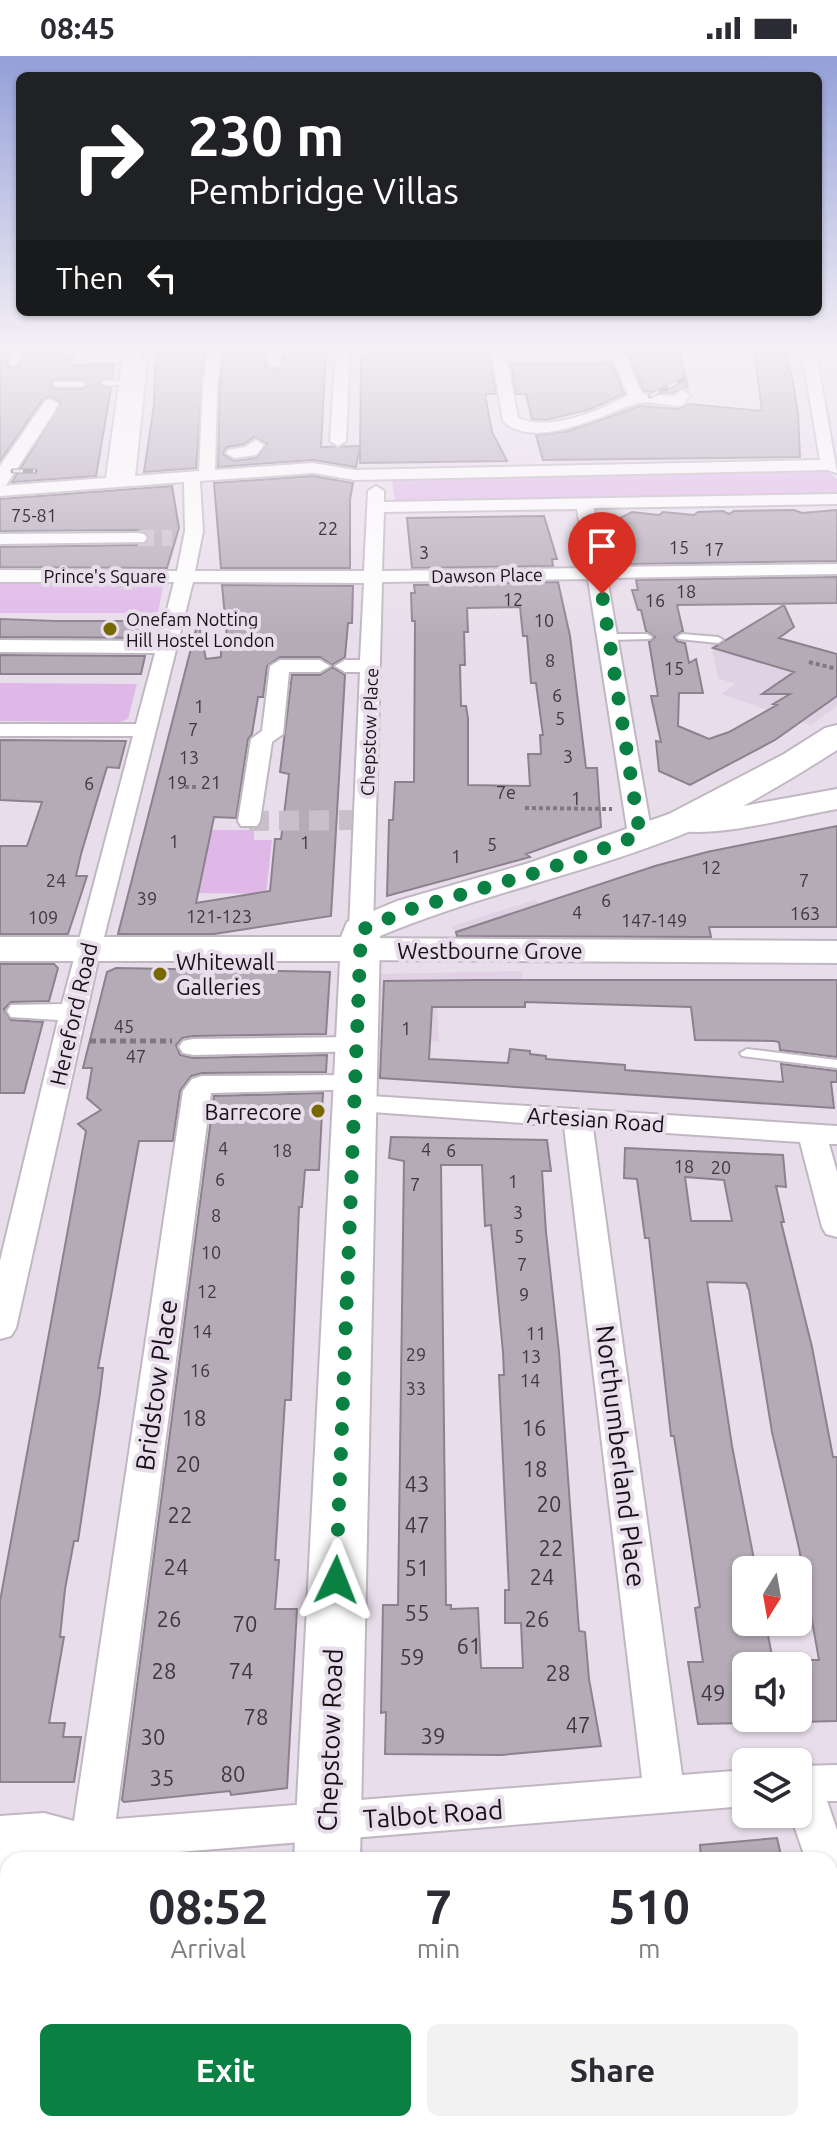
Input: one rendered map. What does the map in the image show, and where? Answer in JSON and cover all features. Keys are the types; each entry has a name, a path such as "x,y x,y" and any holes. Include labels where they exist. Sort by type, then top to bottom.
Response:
{"main road":[{"path":"360,940 411,909 542,871 638,822 682,822 755,784 837,735"},
{"name":"Westbourne Grove","path":"0,949 87,951 360,940"},
{"name":"Chepstow Road","path":"327,1841 360,940"}],"street":[{"path":"2,474 24,446"},
{"path":"120,476 123,446"},
{"path":"185,577 200,477 220,453 220,446"},
{"path":"220,453 250,452 255,446"},
{"path":"0,491 120,476 200,477 313,468 355,475 833,467 828,446"},
{"name":"Chepstow Place","path":"360,940 372,666 376,474"},
{"path":"377,507 837,499"},
{"path":"585,503 638,822"},
{"path":"172,538 193,537"},
{"path":"0,539 138,538"},
{"name":"Dawson Place","path":"185,577 837,569"},
{"name":"Prince's Square","path":"0,576 185,577 154,702"},
{"path":"0,646 168,647"},
{"path":"249,821 262,739 272,734 280,666 320,666"},
{"path":"345,666 372,666"},
{"name":"Hereford Road","path":"0,1328 87,951 154,702"},
{"path":"0,730 146,730"},
{"path":"755,784 801,805"},
{"path":"682,822 710,822 837,799"},
{"name":"Westbourne Grove","path":"360,940 837,952"},
{"path":"20,1011 72,1012"},
{"path":"193,1047 355,1078"},
{"name":"Artesian Road","path":"355,1078 577,1118 824,1134"},
{"name":"Bridstow Place","path":"67,1847 197,1091 202,1085 355,1078"},
{"name":"Northumberland Place","path":"577,1118 664,1794"},
{"path":"824,1134 837,1227"},
{"path":"812,1784 825,1852"},
{"name":"Talbot Road","path":"0,1835 44,1832 67,1847 327,1841 664,1794 732,1789"}],"lane":[{"path":"608,637 647,637"},
{"path":"682,637 718,640"},
{"path":"747,1053 837,1064"}],"path":[{"path":"809,662 837,669"},
{"path":"185,787 196,787"},
{"path":"525,808 638,822"},
{"path":"66,1041 194,1041 193,1047"}],"shaded area":[{"path":"829,472 837,479 837,495 400,503 395,501 392,480"},
{"path":"0,583 163,586 158,613 0,613"},
{"path":"711,644 837,684 837,706 811,725 721,694 735,684 718,678"},
{"path":"0,683 137,684 128,719 120,722 0,721"},
{"path":"207,830 254,830 254,840 272,840 266,894 194,893 200,882"},
{"path":"702,893 712,941 461,941 452,926 535,900 569,928"},
{"path":"522,971 525,1007 437,1008 439,1042 373,1043 377,978 380,974"}],"building":[{"path":"0,446 10,446 0,461"},
{"path":"34,446 101,446 96,476 12,482"},
{"path":"148,446 198,446 196,468 144,472"},
{"path":"219,446 233,446 227,447 223,454 234,461 256,458 266,446 360,446 356,467 313,460 218,467"},
{"path":"360,446 499,446 507,461 360,463"},
{"path":"539,446 799,446 800,457 543,460"},
{"path":"313,476 353,483 350,499 350,568 221,568 214,483"},
{"path":"172,486 179,528 167,568 0,567 0,547 144,545 150,538 146,532 138,530 0,531 0,499"},
{"path":"794,510 802,513 837,510 837,561 631,564 620,518 632,512 694,515 698,512 723,511 729,514 734,511"},
{"path":"544,516 557,559 552,559 553,566 412,568 407,518"},
{"path":"837,577 837,603 677,605 683,631 674,637 685,643 689,663 696,659 703,693 679,693 678,726 709,739 729,732 777,705 773,704 790,694 762,694 794,672 713,648 784,605 794,627 779,638 837,654 837,696 775,740 690,785 659,771 656,741 661,742 651,696 658,696 649,642 655,637 646,631 641,610 638,610 632,590 638,590 636,580"},
{"path":"558,582 570,636 586,768 597,768 601,827 526,854 530,857 387,896 389,820 393,820 395,782 414,782 415,621 412,621 411,593 415,593 414,585","holes":["520,607 523,636 527,636 531,683 536,683 543,735 540,735 541,754 528,754 530,786 468,785 468,718 466,706 461,706 460,665 465,665 467,608"]},
{"path":"222,585 353,586 352,623 348,623 345,657 332,665 320,657 280,657 267,666 263,697 258,697 252,734 248,739 236,818 214,817 196,903 270,891 275,839 281,839 289,774 280,772 292,675 320,675 332,667 345,675 331,916 214,934 118,934 198,621 206,659 221,657 221,639 227,638"},
{"path":"0,619 154,621 150,638 0,637"},
{"path":"0,655 145,656 141,674 0,674"},
{"path":"0,740 126,741 119,768 107,767 81,854 76,876 87,876 68,934 0,934 0,846 27,846 42,802 0,800"},
{"path":"837,826 837,927 709,927 711,937 457,936 456,932 655,866 707,852"},
{"path":"0,964 54,964 58,968 49,1001 11,1002 4,1009 11,1020 43,1022 24,1093 0,1093"},
{"path":"116,968 330,972 326,1034 193,1036 182,1038 176,1045 180,1055 193,1058 327,1055 326,1072 202,1073 191,1076 180,1091 173,1141 139,1141 98,1368 103,1368 100,1393 78,1541 74,1541 65,1589 60,1637 64,1637 49,1723 65,1723 63,1737 81,1737 74,1782 0,1782 0,1601 86,1131 78,1124 101,1110 87,1098 92,1068 83,1068 107,972"},
{"path":"837,980 837,1057 780,1050 779,1042 774,1041 695,1040 691,1007 525,1002 525,1007 432,1007 429,1059 508,1063 510,1049 530,1051 530,1054 546,1056 546,1059 625,1065 625,1070 783,1082 781,1064 837,1071 837,1082 831,1082 834,1108 380,1078 384,981"},
{"path":"323,1093 319,1170 305,1170 302,1207 299,1207 291,1400 285,1400 275,1560 279,1560 275,1609 297,1609 287,1788 124,1802 214,1096"},
{"path":"391,1137 547,1140 551,1171 542,1171 559,1352 579,1631 585,1632 589,1679 601,1746 501,1755 385,1754 386,1712 381,1713 383,1605 398,1605 404,1161 389,1158","holes":["441,1165 482,1165 485,1226 491,1225 503,1352 504,1375 499,1375 509,1590 505,1590 505,1623 521,1623 523,1668 481,1668 478,1608 451,1609 451,1605 446,1605"]},
{"path":"625,1148 783,1155 786,1187 776,1186 784,1222 781,1222 812,1347 833,1457 837,1457 837,1721 812,1722 812,1660 819,1660 812,1621 812,1556 800,1556 772,1432 749,1290 746,1283 707,1282 732,1446 753,1556 732,1556 732,1636 768,1636 771,1652 732,1652 732,1723 698,1724 688,1662 703,1662 695,1608 700,1607 674,1436 671,1436 649,1238 645,1238 637,1179 624,1178","holes":["685,1177 724,1180 732,1221 691,1221"]},
{"path":"777,1838 780,1852 700,1852 700,1845"}],"tunnel":[{"path":"138,538 172,538"},
{"path":"249,821 366,820"}],"railway":[{"path":"13,471 35,471"}],"place":[{"name":"Onefam Notting Hill Hostel London","path":"110,629"},
{"name":"Whitewall Galleries","path":"160,974"},
{"name":"Barrecore","path":"318,1111"}],"route":[{"path":"336,1580 361,930 411,909 542,871 640,835 602,594"}]}
